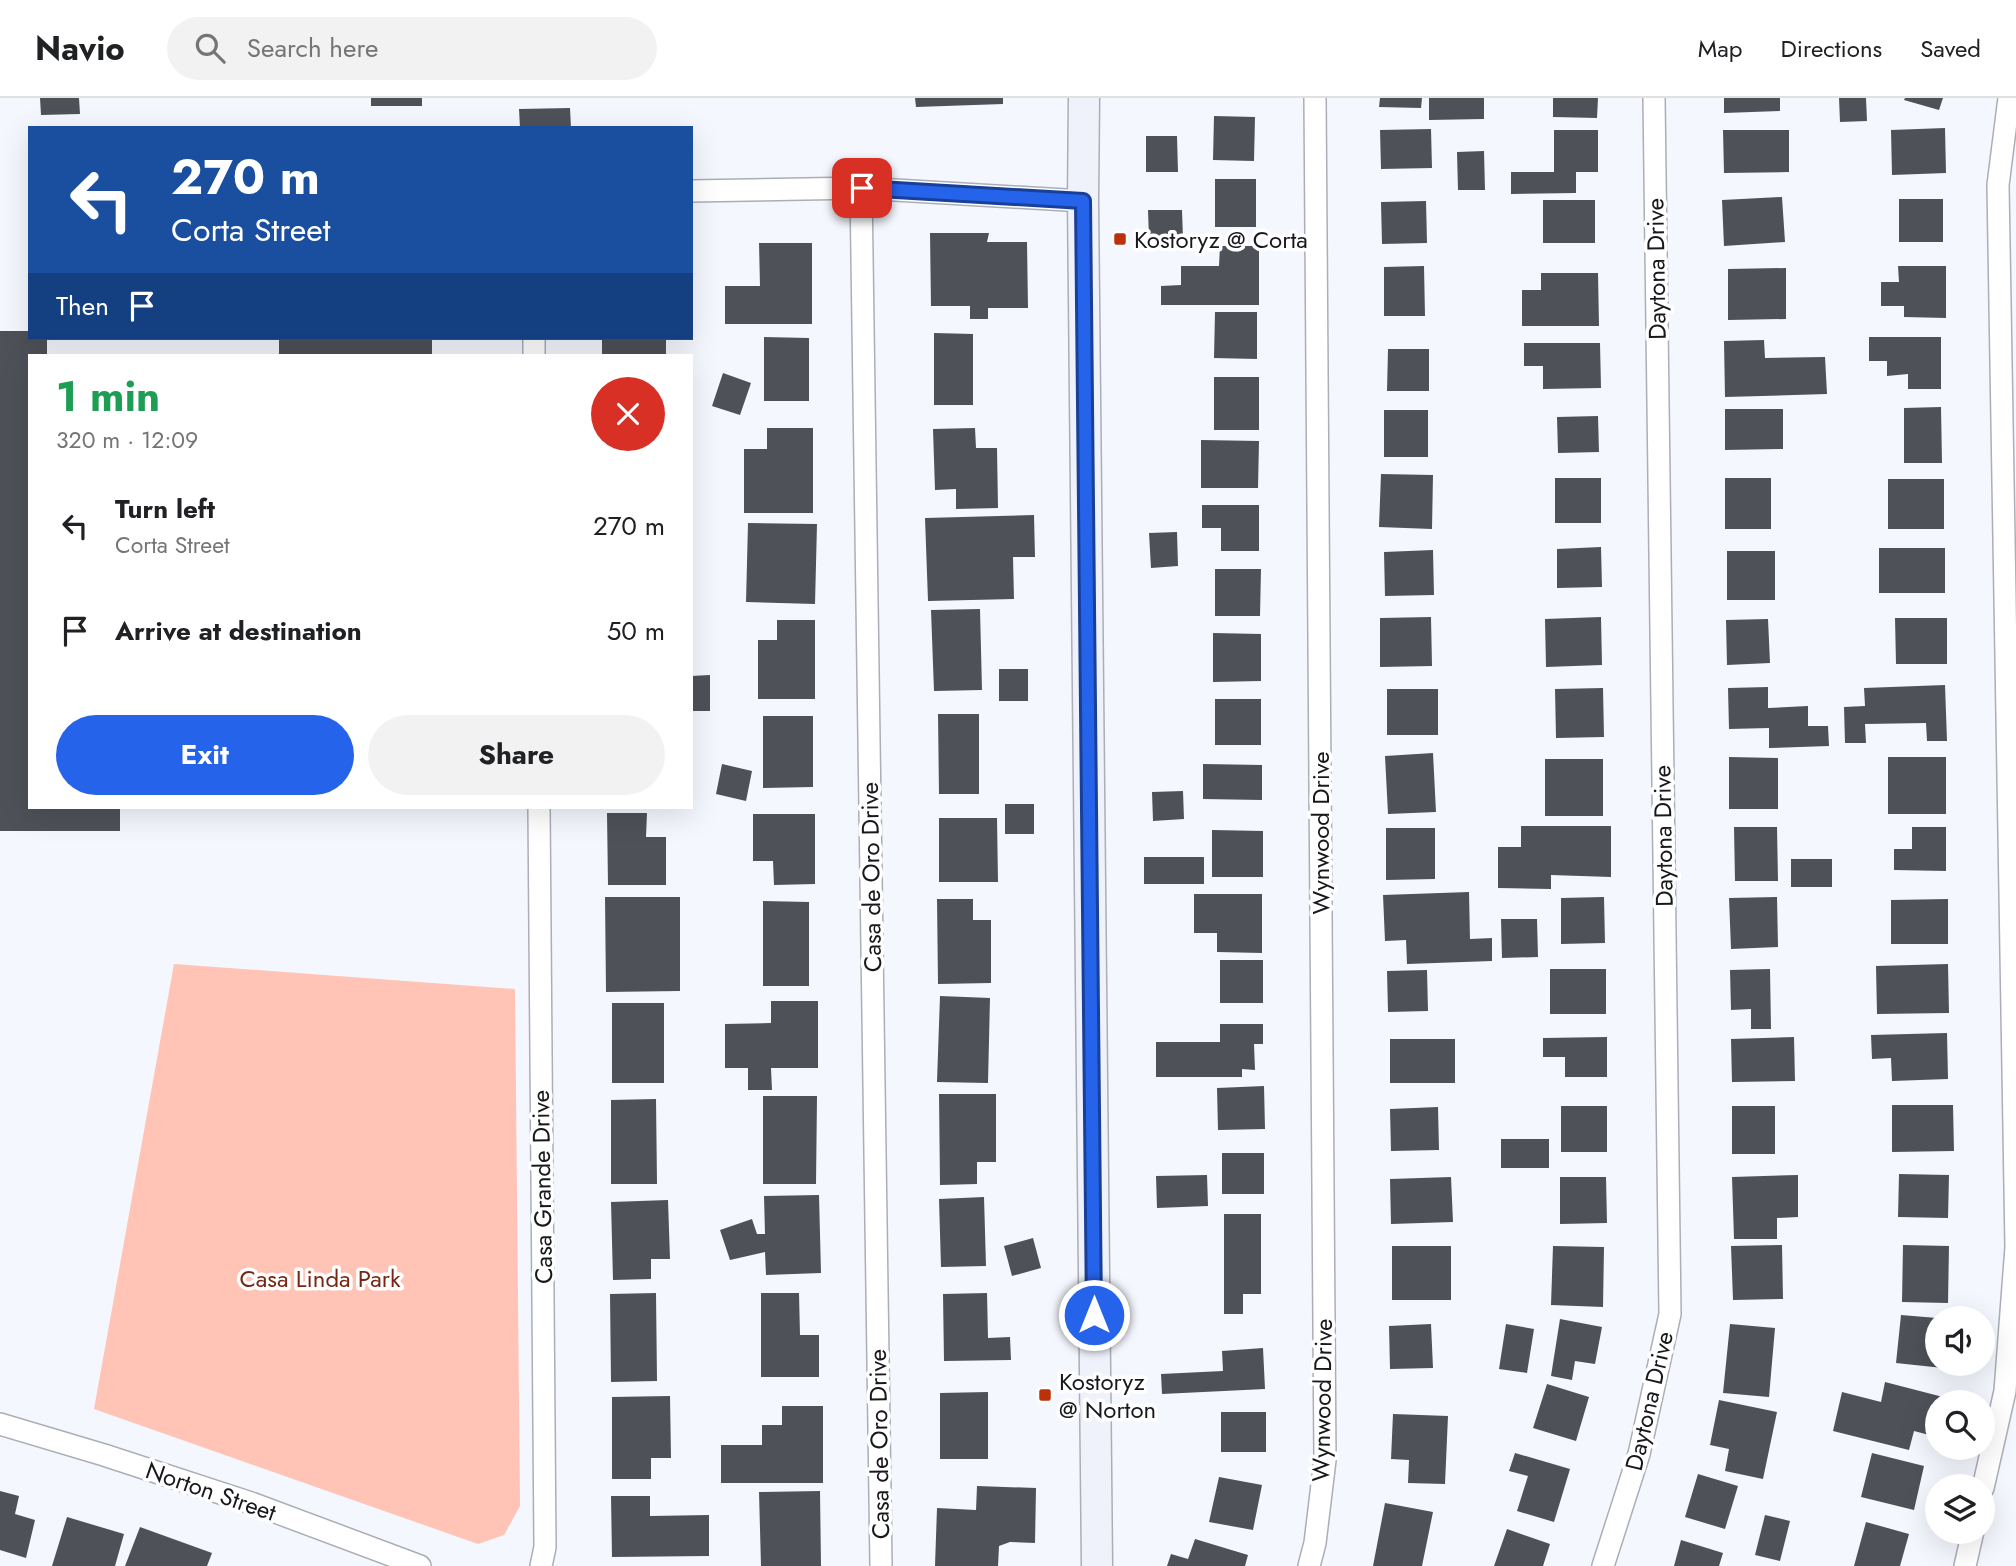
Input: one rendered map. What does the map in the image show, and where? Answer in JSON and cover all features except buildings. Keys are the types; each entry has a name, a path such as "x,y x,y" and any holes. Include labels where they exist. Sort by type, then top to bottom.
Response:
{"main road":[{"path":"1084,98 1097,1566"}],"street":[{"name":"Wynwood Drive","path":"1309,1566 1315,1543 1325,1460 1315,98"},
{"name":"Daytona Drive","path":"1603,1566 1639,1454 1670,1314 1654,98"},
{"path":"1986,1474 2005,1391 2016,1247 1998,185 2009,98"},
{"path":"693,191 862,188 1083,201"},
{"name":"Casa de Oro Drive","path":"862,188 881,1566"},
{"name":"Casa Grande Drive","path":"539,809 545,1547 541,1566"},
{"name":"Norton Street","path":"0,1424 254,1504 420,1566"},
{"path":"1965,1566 1970,1544"}],"green space":[{"name":"Casa Linda Park","path":"174,964 515,989 520,1506 504,1535 478,1544 94,1409"}],"place":[{"name":"Kostoryz @ Corta","path":"1120,239"},
{"name":"Kostoryz @ Norton","path":"1045,1395"}],"route":[{"path":"862,188 1083,201 1094,1315"}]}
